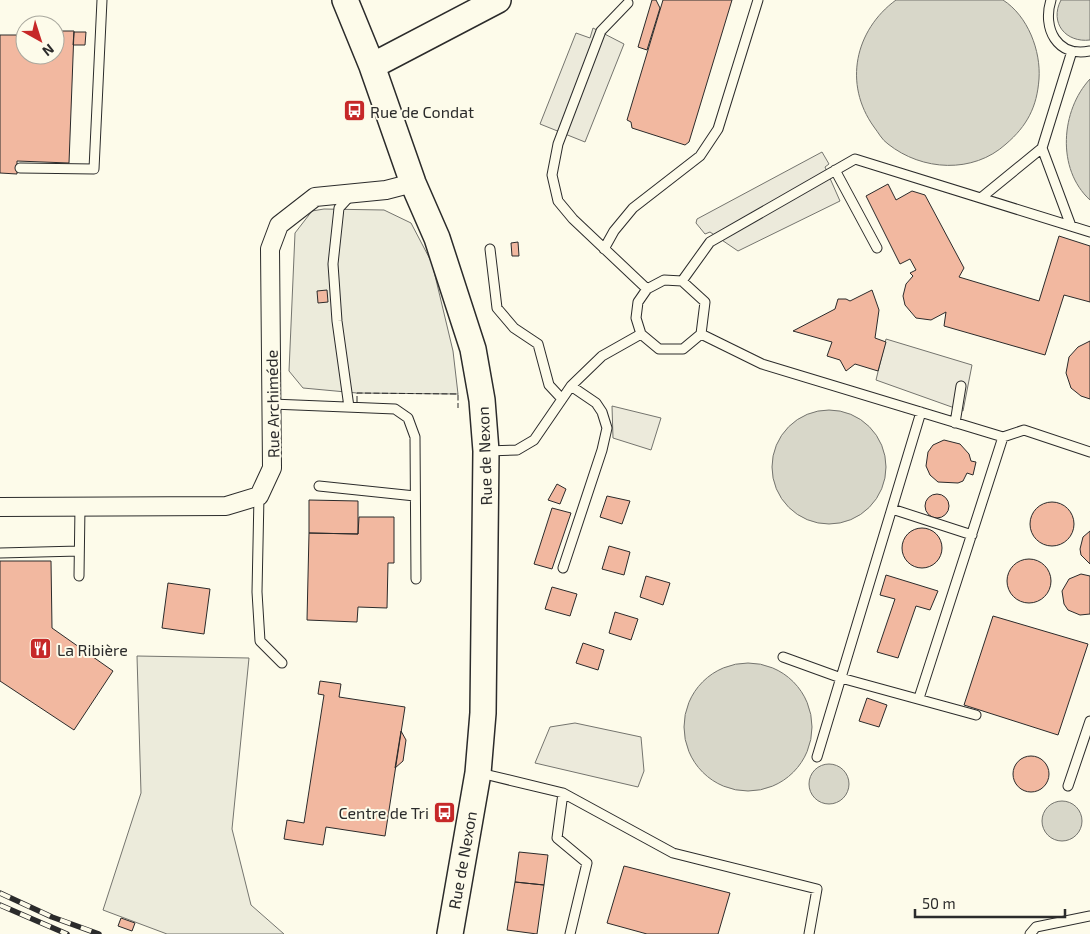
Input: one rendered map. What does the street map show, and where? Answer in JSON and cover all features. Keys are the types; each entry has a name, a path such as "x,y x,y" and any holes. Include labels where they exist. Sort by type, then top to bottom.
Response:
{"street":[{"name":"Rue de Nexon","path":"345,0 372,66 413,183 437,238 473,349 482,400 486,451 483,713 478,773 450,934"},
{"path":"372,66 498,0"},
{"name":"Rue Archiméde","path":"259,496 272,468 270,249 279,225 315,197 386,190 413,183"},
{"path":"0,507 226,506 259,496"}],"lane":[{"path":"20,168 94,169 102,0"},
{"path":"604,248 614,231 633,208 700,156 718,129 758,0"},
{"path":"1051,0 1047,12 1052,36 1061,45 1072,50 1090,51"},
{"path":"628,4 601,31 558,144 552,175 558,201 572,219 647,289"},
{"path":"982,197 1042,148 1072,50"},
{"path":"1042,148 1071,226"},
{"path":"682,281 710,242 855,159 1090,232"},
{"path":"836,170 877,248"},
{"path":"349,407 337,321 333,264 339,208 353,193"},
{"path":"490,249 497,308 514,328 538,344 549,385 562,399"},
{"path":"664,280 682,281 705,302 702,334 682,349 659,349 641,334 636,318 638,302 647,289 664,280"},
{"path":"486,451 517,450 534,440 570,386 602,356 641,334"},
{"path":"702,334 762,364 955,423 1003,437 1024,430 1090,452"},
{"path":"563,568 602,450 607,428 602,412 596,403 570,386"},
{"path":"955,423 961,386"},
{"path":"272,404 395,409 408,418 415,437 416,579"},
{"path":"817,757 921,412"},
{"path":"920,698 1003,437"},
{"path":"319,486 415,496"},
{"path":"259,496 257,592 260,641 282,663"},
{"path":"79,576 80,507"},
{"path":"892,509 972,535"},
{"path":"0,553 79,551"},
{"path":"783,657 841,678 920,698 976,715"},
{"path":"1068,786 1090,720"},
{"path":"478,773 563,793 673,853 817,889 809,934"},
{"path":"563,793 557,838 587,863 570,934"},
{"path":"1030,934 1036,927 1090,916"}],"shaded area":[{"path":"896,0 1003,0 1012,7 1026,25 1038,57 1039,79 1036,98 1030,115 1020,130 993,154 963,164 932,164 916,160 901,153 886,142 874,127 864,110 859,93 858,59 863,42 871,26 882,12"},
{"path":"1061,0 1090,0 1090,40 1074,38 1062,30 1057,16"},
{"path":"593,28 624,44 585,142 540,124 576,33 590,38"},
{"path":"1090,79 1090,200 1079,187 1072,172 1067,156 1066,140 1068,123 1073,107 1080,92"},
{"path":"822,152 829,164 825,167 840,201 738,251 710,232 705,234 696,223 697,219"},
{"path":"324,209 384,210 411,223 432,263 453,351 458,394 357,393 303,388 289,371 295,233 312,211"},
{"path":"886,339 972,365 963,411 876,380"},
{"path":"612,406 661,418 651,450 613,438"},
{"path":"829,410 851,415 869,427 881,445 886,467 881,489 869,507 851,519 829,524 807,519 789,507 777,489 772,467 777,445 789,427 807,415"},
{"path":"137,656 249,658 232,829 251,905 284,934 167,934 103,910 141,793"},
{"path":"748,663 772,668 793,682 807,703 812,727 807,751 793,772 772,786 748,791 724,786 703,772 689,751 684,727 689,703 703,682 724,668"},
{"path":"575,723 641,737 644,771 638,787 535,763 550,727"},
{"path":"825,764 833,764 840,767 846,773 849,784 846,795 840,801 833,804 825,804 818,801 812,795 809,788 809,780 812,773 818,767"},
{"path":"1066,801 1073,804 1079,810 1082,821 1081,829 1073,838 1066,841 1058,841 1051,838 1043,829 1042,817 1045,810 1054,802"}],"building":[{"path":"652,0 656,0 660,8 647,50 638,47"},
{"path":"663,0 732,0 689,142 685,145 632,128 631,122 627,120"},
{"path":"65,31 74,31 69,163 17,161 17,174 0,173 0,35 15,35 15,65 65,65"},
{"path":"74,32 86,32 85,45 73,45"},
{"path":"888,184 896,200 912,191 925,195 964,268 959,277 1039,301 1059,236 1090,246 1090,302 1064,295 1045,355 944,326 946,312 931,320 916,318 905,305 903,296 906,284 913,276 910,273 916,270 910,259 900,264 866,196"},
{"path":"518,242 519,256 512,256 511,243"},
{"path":"327,290 328,302 318,303 317,291"},
{"path":"872,290 879,310 875,338 886,342 878,371 855,364 846,371 840,360 827,356 832,342 793,331 835,309 838,299 850,301"},
{"path":"1090,341 1090,399 1081,396 1071,388 1066,373 1069,357 1078,347"},
{"path":"944,440 960,444 969,454 971,461 976,462 973,475 967,473 963,481 958,483 938,482 930,475 926,466 928,452 933,445"},
{"path":"557,484 566,489 560,504 548,500"},
{"path":"937,494 946,497 949,506 946,515 937,518 928,515 925,506 928,497"},
{"path":"607,496 630,501 622,524 600,517"},
{"path":"309,500 358,501 358,534 309,533"},
{"path":"1048,502 1056,502 1068,508 1074,524 1068,540 1056,546 1048,546 1036,540 1030,528 1030,520 1036,508"},
{"path":"552,508 571,513 552,569 534,564"},
{"path":"359,517 394,517 394,563 388,563 387,608 358,607 357,622 307,620 309,533 358,534"},
{"path":"922,528 933,531 939,537 942,548 939,559 933,565 922,568 911,565 905,559 902,548 905,537 911,531"},
{"path":"1090,531 1090,564 1081,555 1080,549 1083,537"},
{"path":"609,546 630,552 624,575 602,569"},
{"path":"1025,559 1033,559 1045,565 1051,581 1045,597 1033,603 1025,603 1013,597 1007,585 1007,577 1013,565"},
{"name":"La Ribière","path":"0,561 51,561 52,628 113,671 74,730 0,681"},
{"path":"1081,574 1090,576 1090,614 1080,615 1068,610 1064,604 1062,591 1069,579"},
{"path":"886,575 938,591 930,610 916,606 898,658 877,652 895,599 880,595"},
{"path":"646,576 670,583 663,605 640,597"},
{"path":"168,583 210,589 204,634 162,628"},
{"path":"552,587 577,594 570,616 545,609"},
{"path":"615,612 638,619 631,640 609,633"},
{"path":"993,616 1088,644 1058,735 964,705"},
{"path":"583,643 604,650 598,670 576,663"},
{"path":"320,681 341,684 339,697 405,707 385,836 326,827 323,845 284,839 287,820 304,823 324,695 318,694"},
{"path":"867,698 887,705 879,727 859,721"},
{"path":"401,731 406,740 403,761 395,768"},
{"path":"1031,756 1038,757 1044,761 1048,767 1048,781 1044,787 1038,791 1031,792 1024,791 1018,787 1014,781 1013,774 1014,767 1018,761 1024,757"},
{"path":"519,852 548,855 544,885 515,882"},
{"path":"624,866 730,893 718,934 647,934 607,923"},
{"path":"515,882 544,885 537,934 507,930"},
{"path":"121,918 135,923 132,931 118,926"}],"railway":[{"path":"0,893 52,917 99,934"},
{"path":"0,905 67,934"}],"fence":[{"path":"357,402 357,393 458,394 458,408"}],"place":[{"name":"Rue de Condat","path":"354,111"},
{"name":"La Ribière","path":"41,649"},
{"name":"Centre de Tri","path":"445,812"}]}
